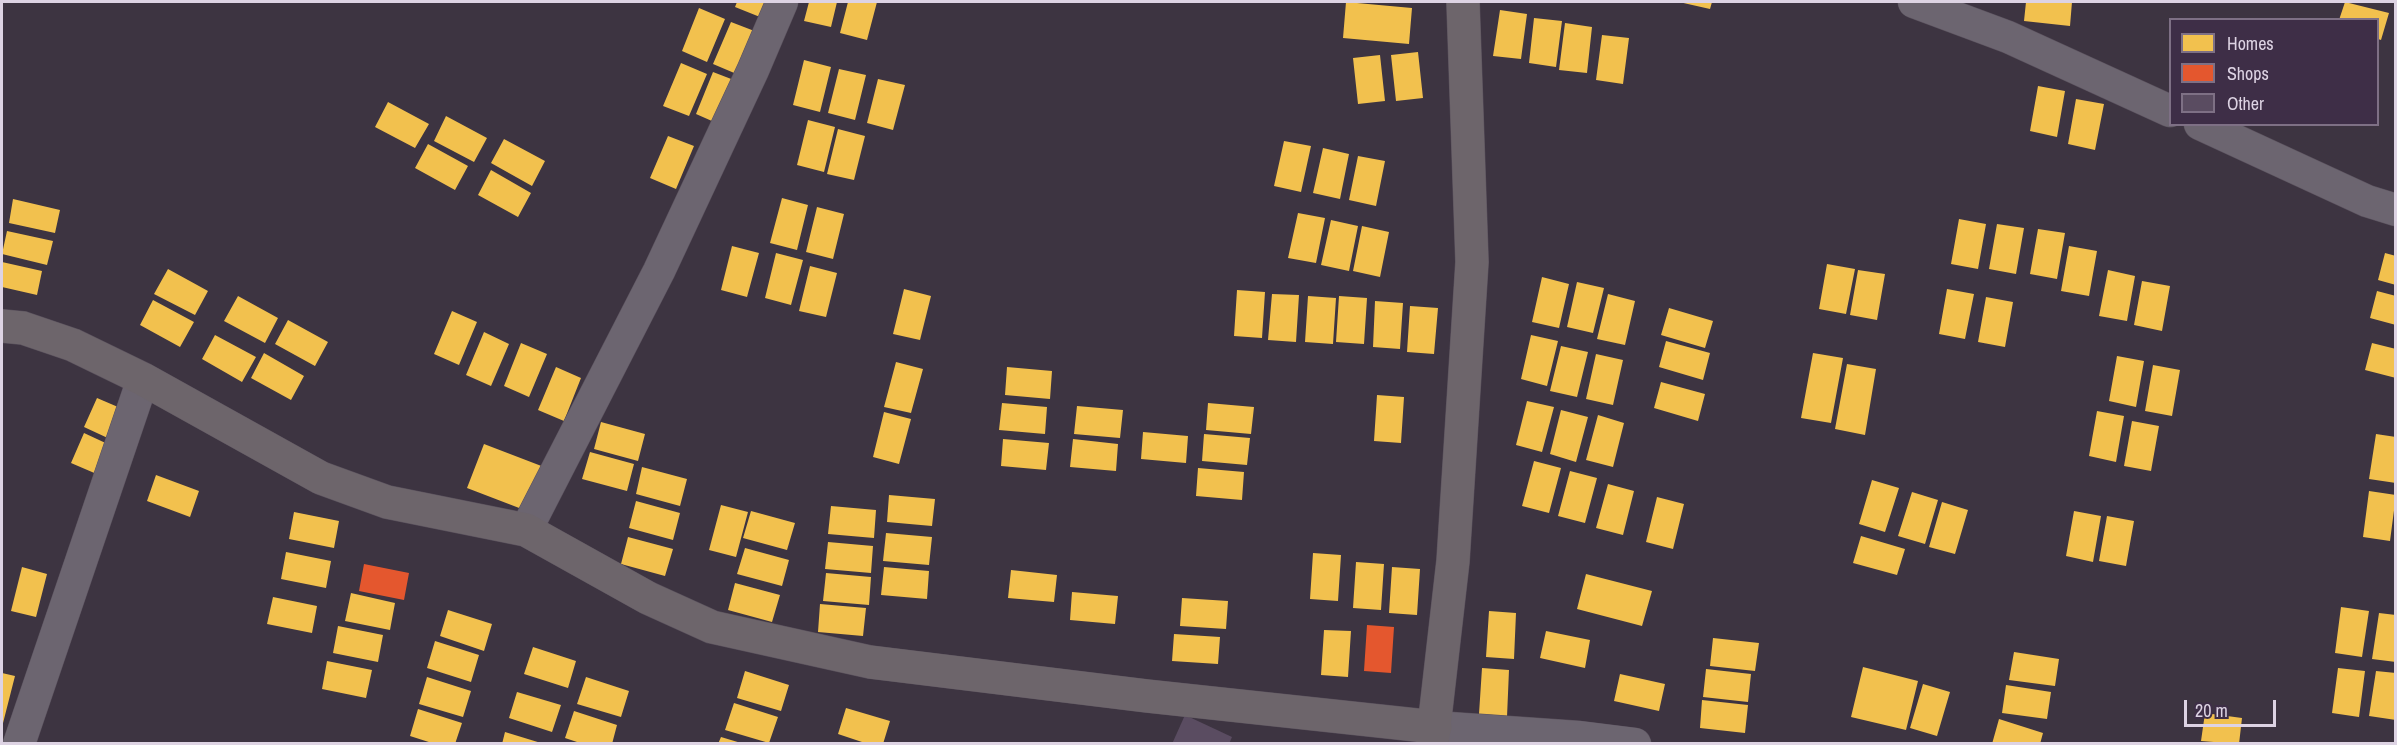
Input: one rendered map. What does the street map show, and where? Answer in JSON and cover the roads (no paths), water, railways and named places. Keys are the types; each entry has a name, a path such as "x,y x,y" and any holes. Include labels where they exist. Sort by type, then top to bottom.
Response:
{"street":[{"path":"526,530 659,271 753,70 782,2"},
{"path":"1433,735 1453,561 1472,262 1463,2"},
{"path":"1914,2 2008,37 2169,111"},
{"path":"2204,126 2367,201 2396,210"},
{"path":"2,326 23,328 73,345 143,379 321,478 387,502 526,530 648,598 712,627 758,639 870,662 1147,696 1433,735 1579,737 1635,744"},
{"path":"19,744 143,379"}]}
